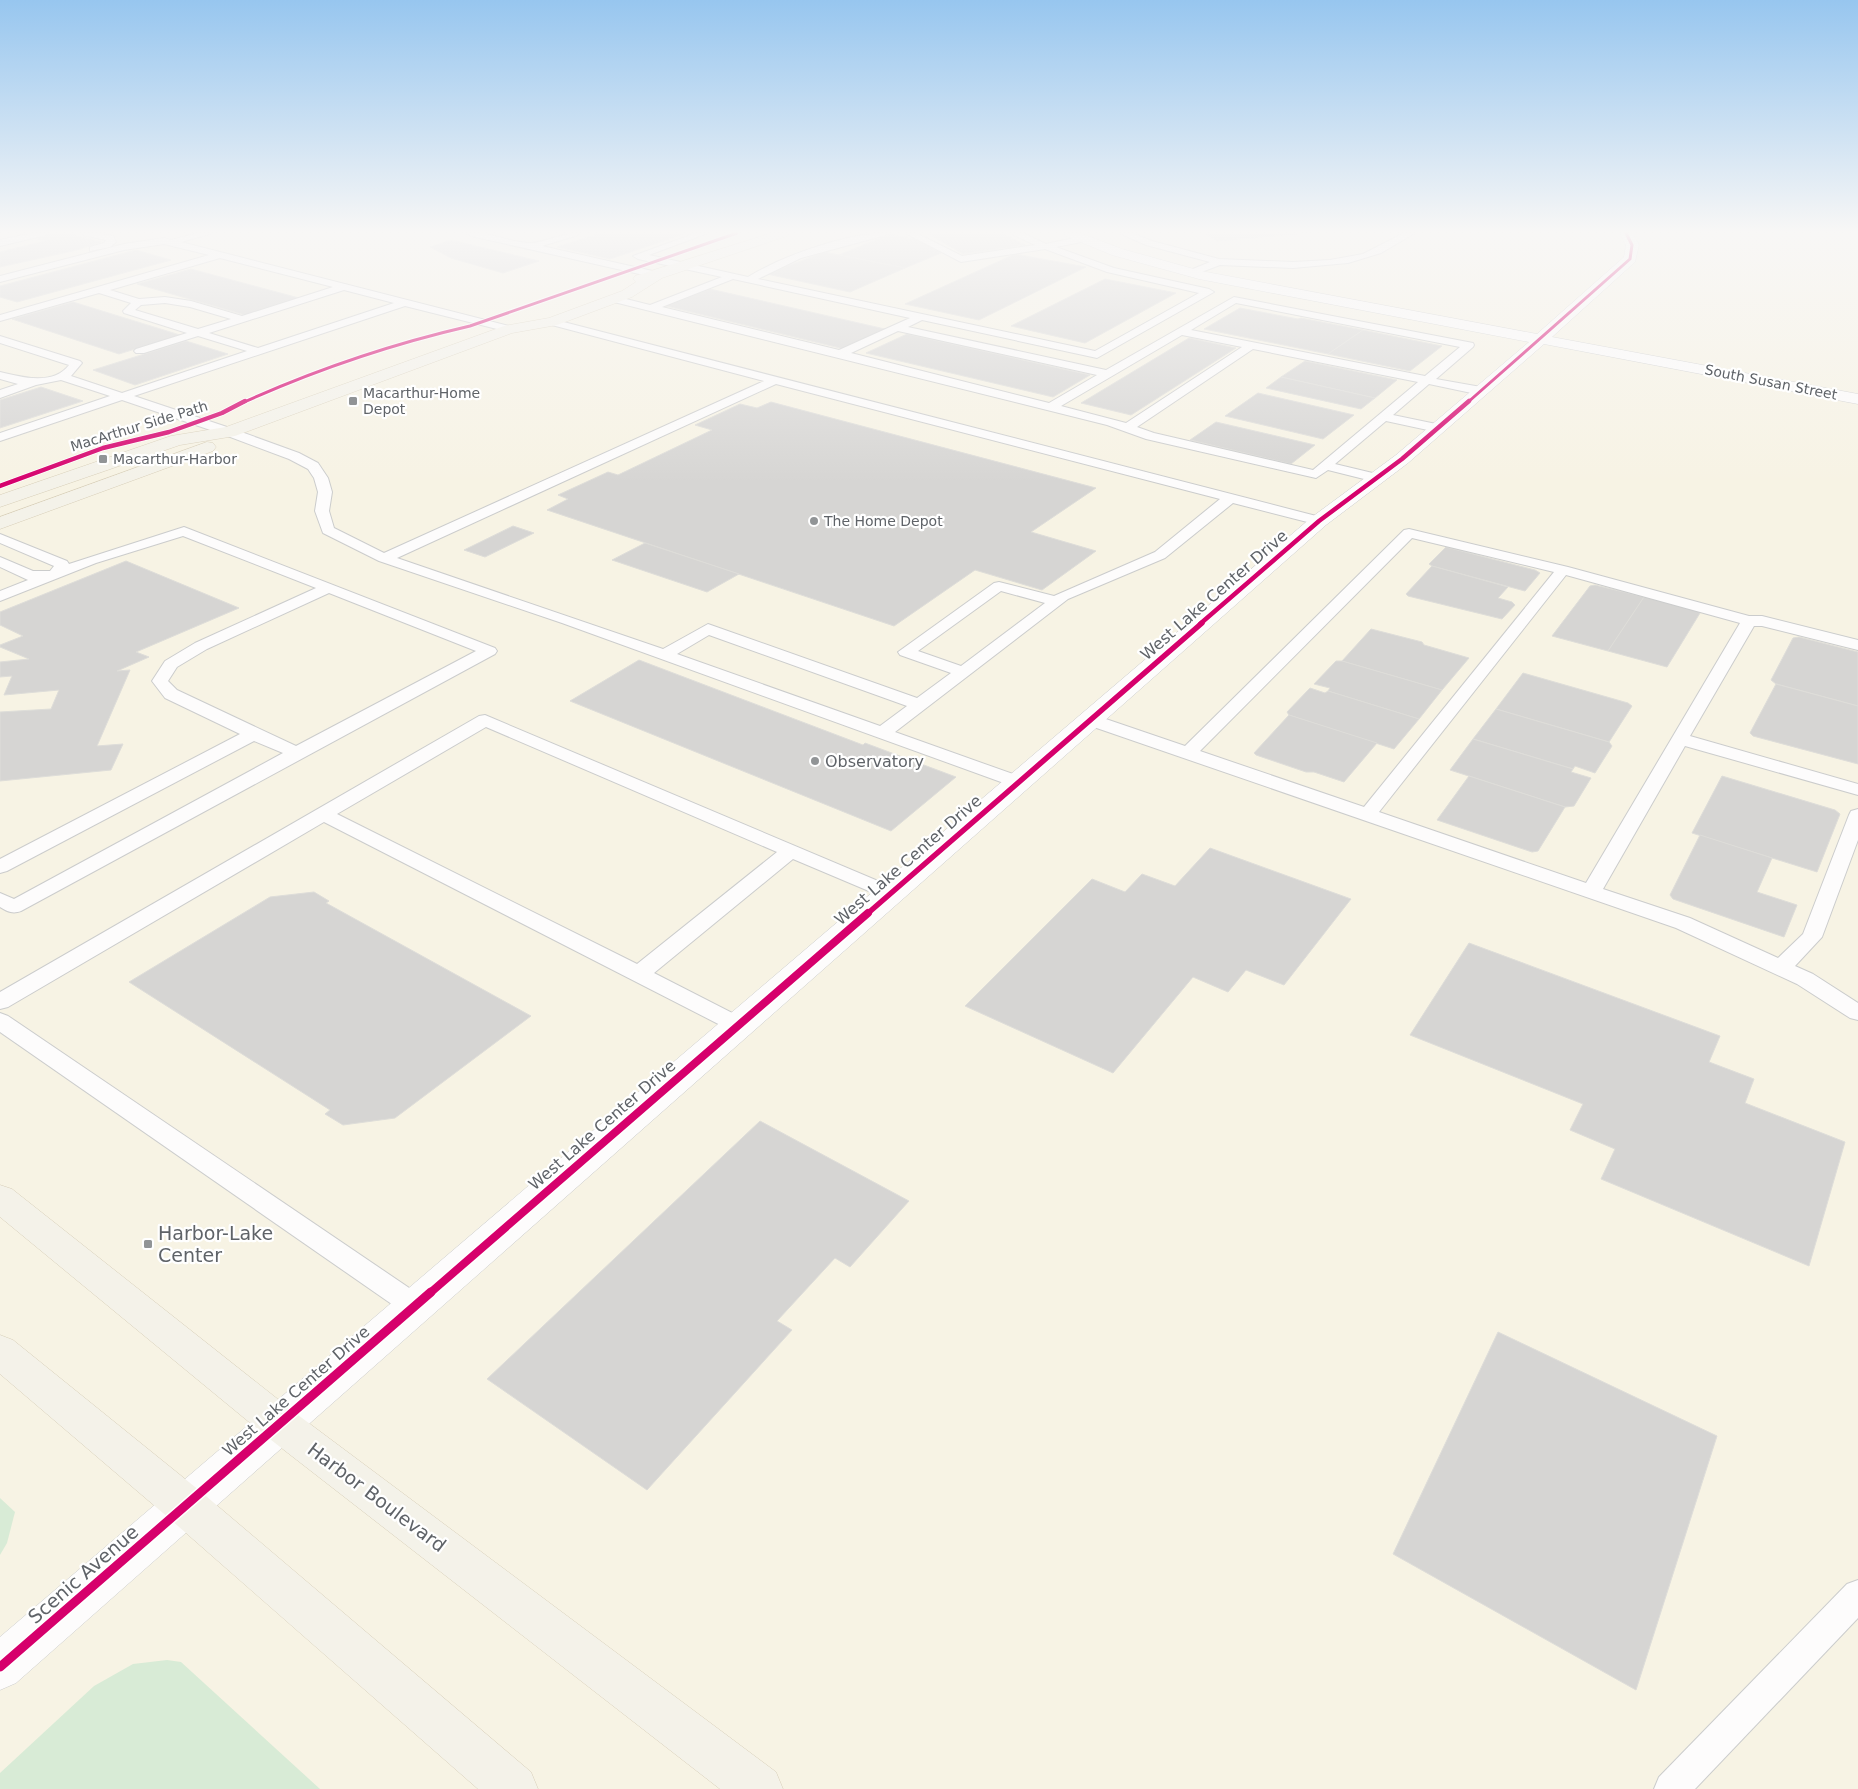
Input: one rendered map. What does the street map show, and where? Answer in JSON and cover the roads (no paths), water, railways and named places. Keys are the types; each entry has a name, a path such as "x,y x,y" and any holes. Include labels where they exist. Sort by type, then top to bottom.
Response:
{"main road":[{"path":"509,329 520,316"},
{"path":"0,502 177,440 229,432 509,329 552,322 567,316"},
{"path":"0,524 203,450 229,432"},
{"name":"Harbor Boulevard","path":"0,1198 280,1424 759,1789"},
{"path":"0,1351 185,1505 514,1789"}],"street":[{"name":"South Susan Street","path":"1426,316 1858,399"},
{"name":"West Lake Center Drive","path":"185,1505 1319,522 1402,460 1566,316"},
{"name":"Scenic Avenue","path":"0,1666 185,1505"}],"lane":[{"path":"146,316 258,351"},
{"path":"233,316 242,319"},
{"path":"140,351 250,316"},
{"path":"0,437 362,316"},
{"path":"461,316 509,329"},
{"path":"686,316 1051,407 1150,436 1316,474 1469,345 1320,316"},
{"path":"840,354 921,317 1098,355 1166,316"},
{"path":"1051,407 1205,316"},
{"path":"552,322 1319,522"},
{"path":"881,322 1107,374"},
{"path":"1180,331 1481,391"},
{"path":"0,339 76,363 74,370 63,377 19,381 0,375"},
{"path":"1127,428 1252,345"},
{"path":"63,377 229,432 294,456 313,466 321,478 325,492 322,511 328,530 384,558 568,620 1018,782"},
{"path":"0,394 43,380"},
{"path":"384,558 775,380"},
{"path":"1384,417 1438,428"},
{"path":"1326,466 1376,478"},
{"path":"882,733 1062,596 1160,554 1230,498"},
{"path":"0,596 91,560 184,531 489,651 14,907 0,898"},
{"path":"1188,753 1409,533 1563,570 1749,621 1762,621 1858,644"},
{"path":"0,538 62,564 55,575"},
{"path":"0,561 31,576 55,575"},
{"path":"1368,814 1563,570"},
{"path":"963,672 906,652 999,586 1056,601"},
{"path":"297,753 171,694 160,681 171,664 201,646 328,588"},
{"path":"1592,890 1749,621"},
{"path":"664,655 708,630 920,705"},
{"path":"0,1002 485,720 890,893"},
{"path":"1091,720 1592,890 1683,923 1804,979 1858,1012"},
{"path":"0,867 253,734"},
{"path":"1680,739 1858,790"},
{"path":"324,814 738,1025"},
{"path":"1781,968 1812,937 1858,816"},
{"path":"638,974 790,851"},
{"path":"0,1021 415,1306"},
{"path":"1679,1787 1858,1595"}],"place":[{"name":"Macarthur-Home Depot","path":"353,401"},
{"name":"Macarthur-Harbor","path":"103,459"},
{"name":"The Home Depot","path":"814,521"},
{"name":"Observatory","path":"815,761"},
{"name":"Harbor-Lake Center","path":"148,1244"}]}
